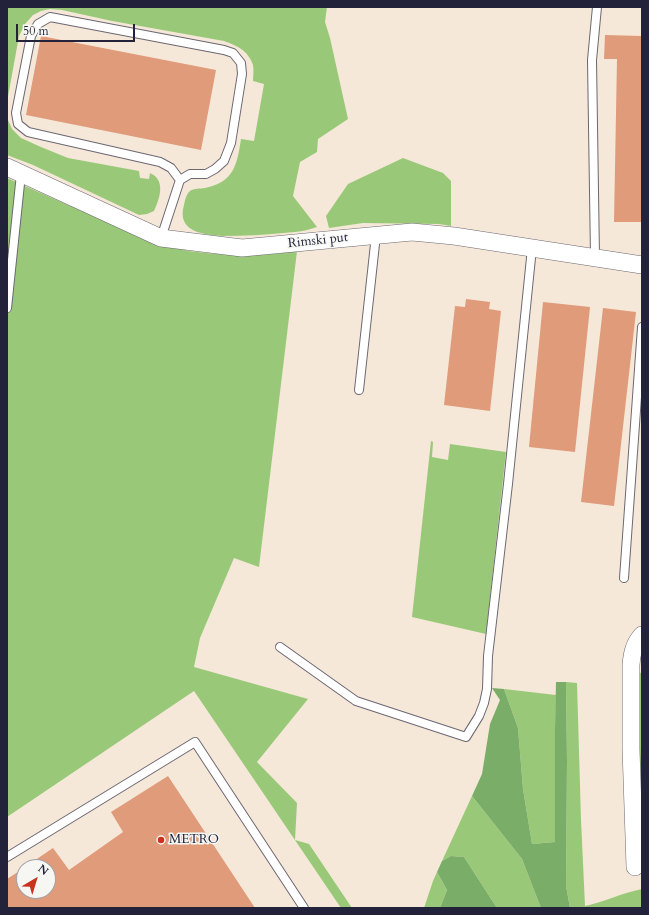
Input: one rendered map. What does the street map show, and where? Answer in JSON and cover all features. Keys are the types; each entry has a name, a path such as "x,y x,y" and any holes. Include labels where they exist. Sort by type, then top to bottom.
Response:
{"street":[{"name":"Rimski put","path":"14,171 161,238 242,248 412,232 454,236 642,265"},
{"path":"635,867 631,749 631,665 635,645 642,635"}],"lane":[{"path":"595,257 592,60 597,7"},
{"path":"161,238 180,180 190,174 206,174 215,169 224,161 231,143 242,74 241,63 233,53 224,50 50,17 38,24 31,36 20,90 16,113 18,124 28,132 160,162 171,168 180,180"},
{"path":"7,308 14,171"},
{"path":"359,390 376,235"},
{"path":"280,647 356,701 466,737 484,703 487,689 488,656 508,484 532,248"},
{"path":"624,578 642,327"},
{"path":"7,857 195,742 304,908"}],"green space":[{"path":"7,7 327,7 325,22 348,119 318,139 317,152 300,162 293,196 317,227 288,233 223,236 200,233 193,230 184,221 184,205 189,192 193,189 215,185 228,177 238,157 241,139 254,141 264,84 253,81 253,65 242,49 224,41 112,21 62,10 50,9 41,11 33,15 25,24 19,36 7,102"},
{"path":"7,118 12,129 21,138 68,158 139,171 140,178 149,179 150,173 155,176 160,185 160,195 154,211 139,215 33,165 7,155"},
{"path":"403,158 443,173 451,181 451,226 439,224 363,223 329,228 326,216 348,184"},
{"path":"7,178 70,206 79,208 162,243 188,251 249,255 297,251 259,567 234,558 200,638 194,667 308,699 257,762 297,803 295,840 309,844 352,908 341,908 194,691 7,817"},
{"path":"431,441 433,442 432,457 448,460 450,444 506,452 486,634 412,617"},
{"path":"642,671 642,870 638,676"},
{"path":"556,682 566,682 566,886 570,908 541,908 522,859 472,796 482,774 490,724 500,700 492,688 504,689 518,728 523,789 532,844 555,842"},
{"path":"566,682 577,683 585,906 642,889 642,908 570,908 566,886"},
{"path":"504,689 556,695 555,842 532,844 523,789 518,728"},
{"path":"472,796 522,859 541,908 497,908 464,857 451,856 442,861"},
{"path":"451,856 464,857 497,908 440,908 447,890 437,872 442,861"},
{"path":"437,872 447,890 440,908 424,908 433,881"}],"building":[{"path":"605,35 642,36 642,222 614,222 617,59 604,59"},
{"path":"41,36 216,70 201,150 26,115"},
{"path":"466,299 490,302 489,309 501,311 490,411 444,405 455,306 465,307"},
{"path":"543,302 590,307 575,452 529,447"},
{"path":"603,308 636,312 614,506 581,502"},
{"name":"METRO","path":"168,776 255,908 7,908 7,879 16,873 16,899 56,899 56,859 37,859 53,848 69,870 123,832 111,812"}],"place":[{"name":"METRO","path":"161,840"}]}
